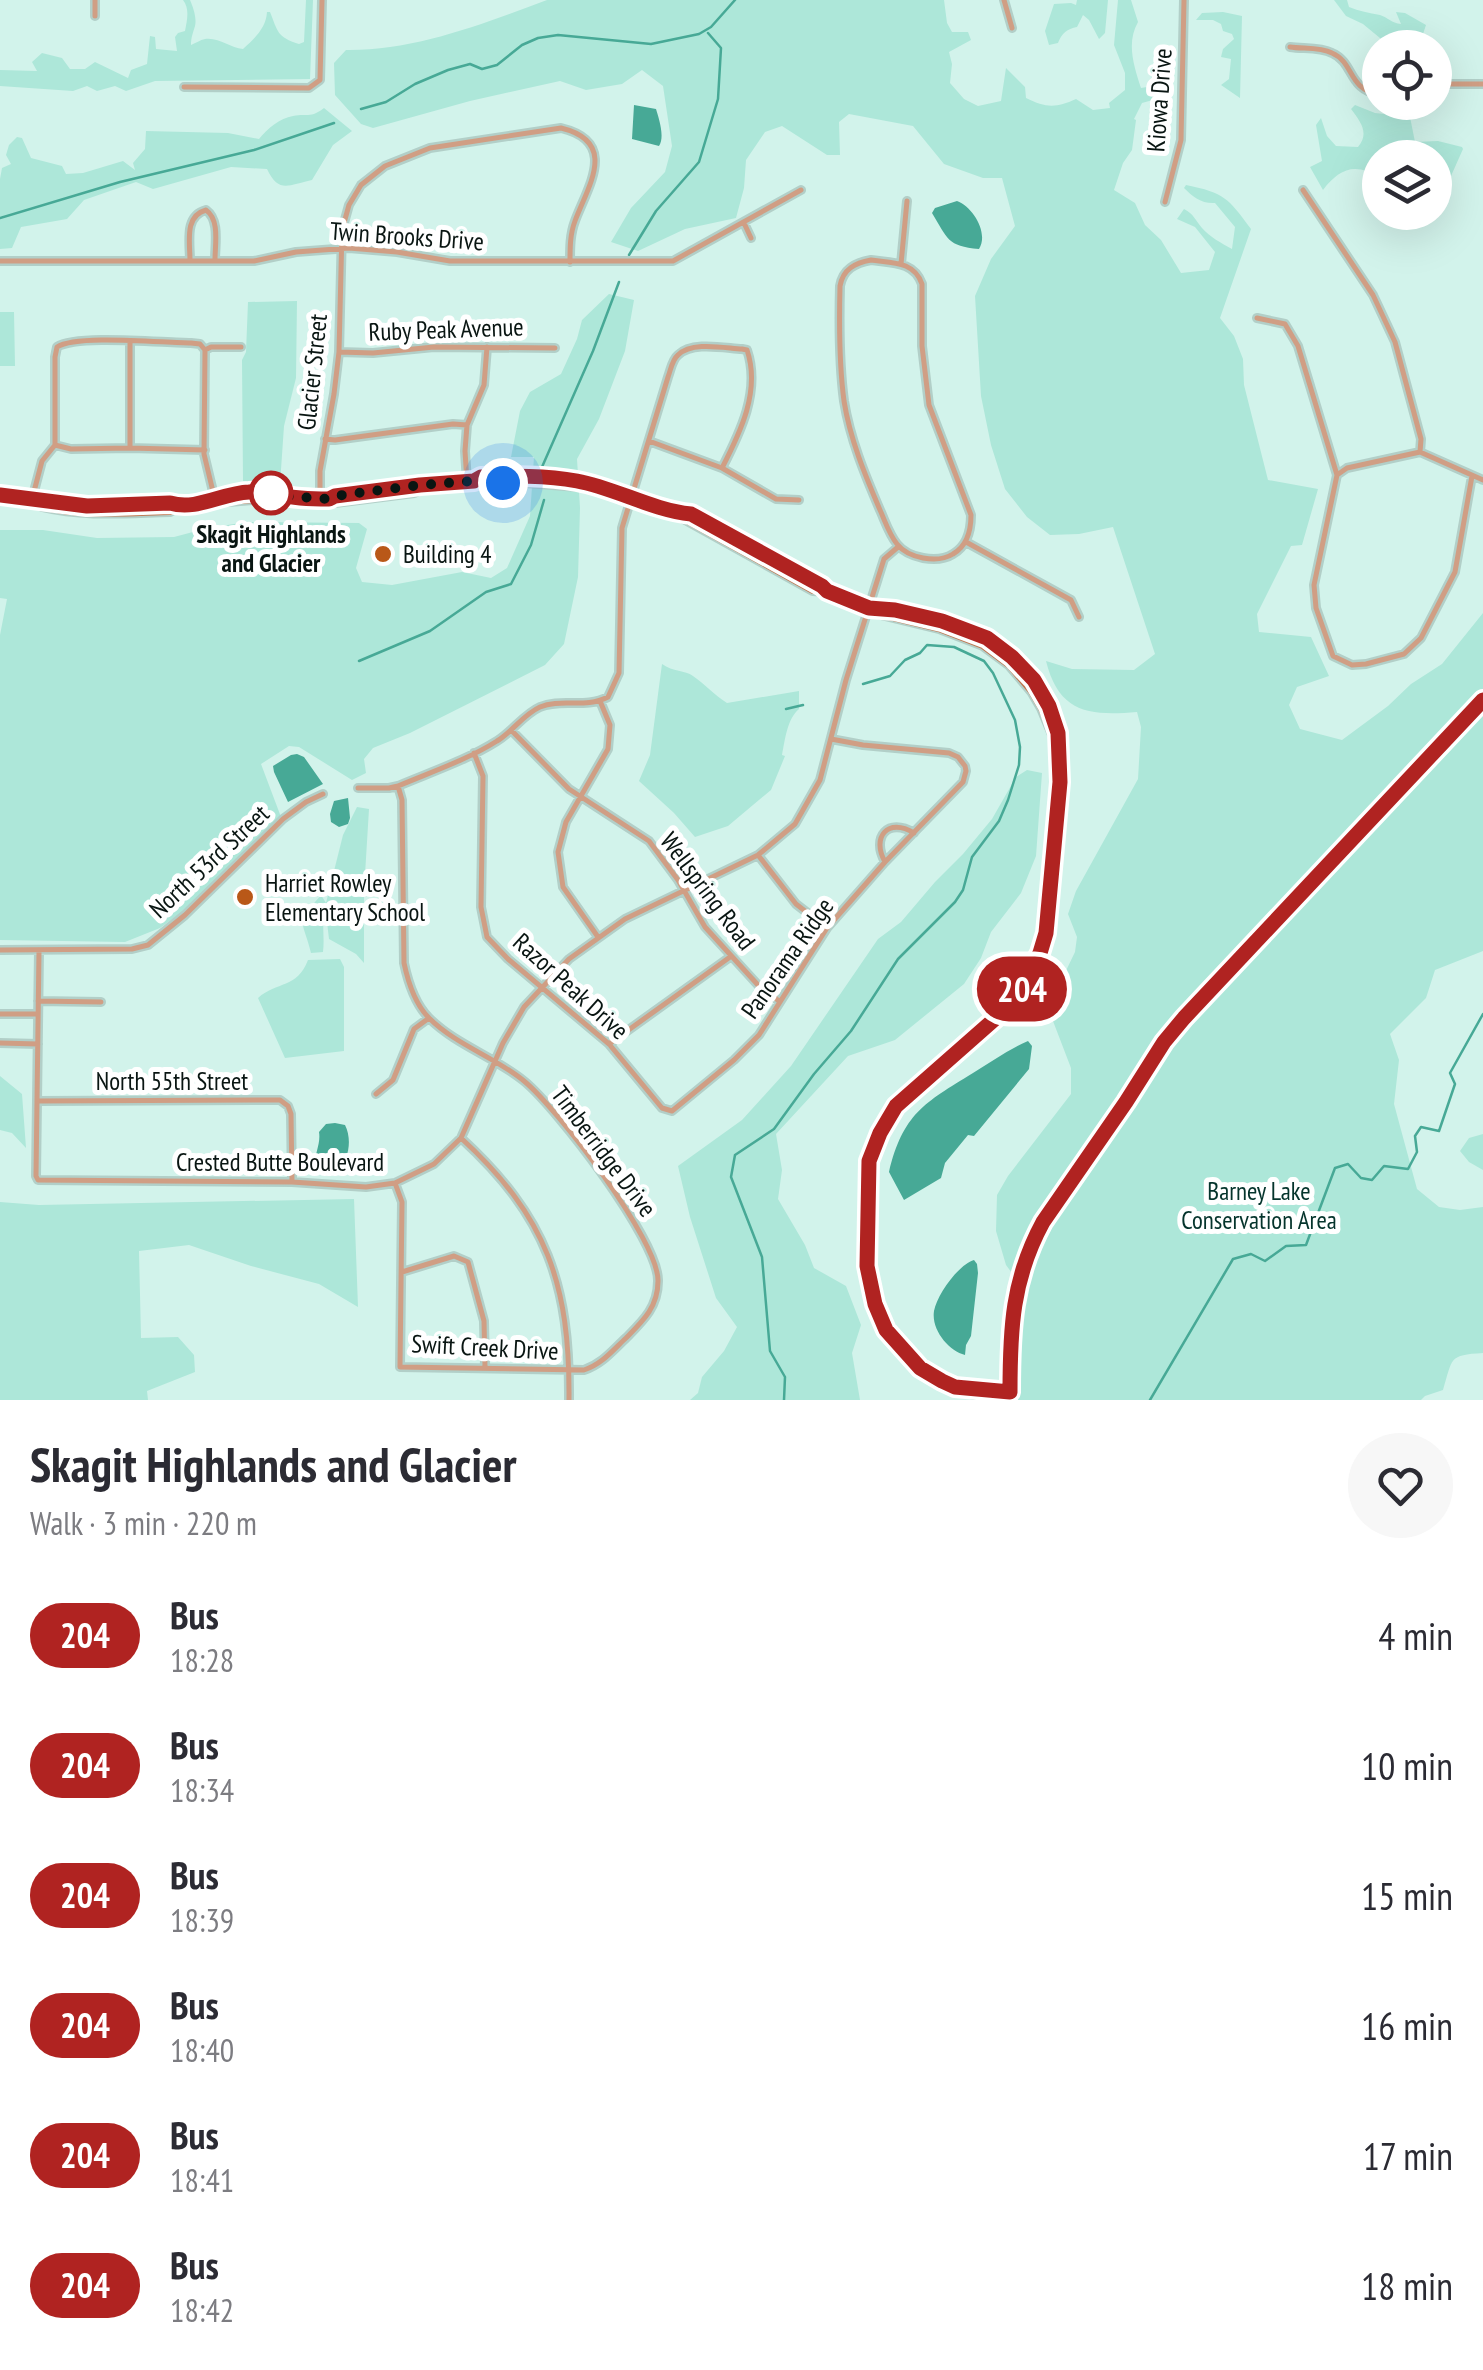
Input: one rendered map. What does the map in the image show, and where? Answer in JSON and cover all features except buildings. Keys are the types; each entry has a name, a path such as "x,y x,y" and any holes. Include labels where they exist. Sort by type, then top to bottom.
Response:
{"street":[{"path":"94,0 95,16"},
{"path":"184,87 308,88 320,80 322,0"},
{"path":"1004,0 1012,28"},
{"name":"Kiowa Drive","path":"1165,202 1180,140 1184,0"},
{"path":"1290,48 1329,51 1342,59 1362,89"},
{"path":"1452,85 1483,84"},
{"name":"Glacier Street","path":"324,499 320,472 338,352 342,230 361,185 385,166 430,148 561,128 574,131 588,143 596,160 596,173 573,225 570,262"},
{"name":"Twin Brooks Drive","path":"0,261 254,261 342,248 450,261 673,260 801,190"},
{"path":"1302,190 1373,295 1388,326 1421,439 1420,452"},
{"path":"901,264 907,201"},
{"path":"190,261 190,224 193,216 206,210 214,222 215,260"},
{"path":"744,223 752,238"},
{"path":"859,262 901,264 916,271 922,284 924,376 929,405 970,507 971,527 966,542 954,554 931,560 898,547 850,432 841,367 841,278 859,262"},
{"path":"1257,318 1285,324 1298,346 1338,475 1314,585 1316,608 1333,656 1352,665 1404,654 1421,638 1455,572 1472,476"},
{"path":"35,500 42,461 55,445 55,357 57,347 65,342 200,344 205,350 204,450 218,500"},
{"path":"130,342 130,448"},
{"name":"Ruby Peak Avenue","path":"338,352 372,354 434,346 555,348"},
{"path":"471,482 465,451 467,425 484,384 487,347"},
{"path":"205,350 241,348"},
{"path":"358,788 398,786 474,753 498,741 546,705 591,704 608,697 619,673 622,528 675,358 684,350 742,348 750,358 748,410 722,468"},
{"path":"326,439 467,425"},
{"path":"649,441 722,468 776,499 799,500"},
{"path":"55,445 71,450 204,450"},
{"path":"1338,475 1347,468 1420,452 1483,480"},
{"path":"0,495 35,500 42,506 70,512 170,511 178,506 218,500 282,496 324,499 420,485 587,484 673,512 691,514 827,591 881,614 958,633 1010,665 1032,691 1059,748 1060,782 1046,933 1014,1002 896,1106 880,1133 869,1161 867,1266 875,1304 886,1330 901,1349 930,1375 966,1394 1000,1400"},
{"path":"966,542 1071,600 1080,618"},
{"name":"Crested Butte Boulevard","path":"38,1101 38,1180 292,1182 366,1187 395,1183 434,1164 461,1138 503,1043 524,1008 569,959 625,919 758,856 805,809 820,780 884,559 898,547"},
{"path":"955,1387 1010,1396 1014,1300 1031,1243 1155,1055 1184,1018 1483,700"},
{"path":"598,937 563,887 558,852 566,822 608,748 610,725 600,701"},
{"name":"Wellspring Road","path":"511,730 569,789 649,841 730,958 779,1001"},
{"name":"Panorama Ridge","path":"672,1112 759,1035 827,928 963,782 966,771 962,761 949,753 831,739"},
{"name":"Razor Peak Drive","path":"474,753 483,776 481,907 488,937 508,959 609,1044 662,1108 672,1112"},
{"name":"Timberridge Drive","path":"398,786 402,800 404,964 410,986 428,1018 526,1082 558,1117 620,1200 656,1263 655,1302 647,1317 597,1366 569,1371"},
{"name":"North 53rd Street","path":"0,950 132,949 148,945 211,892 283,819 323,794"},
{"name":"Panorama Ridge","path":"885,862 879,851 882,834 896,826 914,833"},
{"path":"758,856 796,904 827,928"},
{"path":"38,951 38,1101"},
{"path":"609,1044 730,958"},
{"path":"38,1001 101,1002"},
{"path":"0,1014 38,1014"},
{"path":"376,1094 393,1080 414,1030 428,1018"},
{"path":"0,1043 38,1044"},
{"name":"North 55th Street","path":"38,1101 280,1100 291,1114 292,1182"},
{"path":"461,1138 492,1167 540,1236 564,1309 569,1344 569,1400"},
{"name":"Swift Creek Drive","path":"395,1183 402,1202 400,1367 569,1371"},
{"path":"402,1272 454,1256 468,1262 484,1321 485,1368"}],"green space":[{"path":"183,0 190,0 195,16 191,45 210,39 243,49 262,28 267,12 282,36 299,44 304,42 306,0 313,0 310,79 155,81 126,91 115,86 97,91 87,86 73,91 0,86 0,70 37,71 32,62 42,53 62,58 70,69 85,69 95,62 128,78 131,70 147,64 150,36 155,37 156,49 177,51 175,37 185,31 187,19"},
{"name":"Barney Lake Conservation Area","path":"547,0 944,0 952,32 968,32 971,40 949,52 950,83 964,99 978,106 1001,101 1006,68 1025,87 1026,98 1051,106 1076,99 1093,110 1110,108 1109,103 1125,90 1125,73 1114,45 1118,0 1131,0 1138,22 1132,38 1132,55 1141,88 1165,84 1167,96 1142,103 1134,119 1132,150 1114,190 1135,203 1145,225 1161,240 1181,273 1209,270 1215,252 1195,227 1177,219 1184,209 1209,234 1232,249 1235,227 1215,203 1198,199 1184,188 1186,185 1224,198 1251,229 1220,318 1234,336 1243,359 1244,385 1268,480 1318,489 1302,545 1291,546 1257,614 1259,632 1311,637 1329,676 1297,687 1289,705 1300,729 1342,740 1442,664 1483,613 1483,951 1435,970 1426,998 1390,1034 1399,1060 1394,1104 1417,1189 1439,1207 1483,1207 1483,1353 1454,1360 1443,1390 1421,1400 1018,1400 1019,1302 1023,1288 1006,1265 996,1231 997,1195 1071,1094 1071,1068 1048,1008 1075,952 1077,937 1068,914 1076,891 1138,779 1141,727 1137,712 1104,713 1078,708 1059,691 1046,661 1072,669 1134,670 1155,654 1113,527 1050,535 1027,517 1005,489 981,396 975,296 991,259 1015,226 1002,178 983,178 944,164 913,126 849,114 839,122 840,155 827,155 782,126 765,132 746,160 736,218 685,229 638,251 611,242 631,208 665,172 672,146 663,86 642,70 622,84 586,90 560,81 373,128 361,124 335,95 334,63 346,50 423,41"},
{"path":"1077,0 1108,0 1105,33 1099,39 1083,15 1077,27 1065,32 1058,43 1049,45 1045,31 1054,4 1076,5"},
{"path":"1334,0 1347,0 1349,7 1401,24 1396,12 1405,13 1426,25 1424,30 1370,30 1346,16"},
{"path":"1202,13 1242,16 1240,98 1221,85 1229,79 1231,59 1221,57 1223,49 1234,39 1232,34 1213,20 1196,20"},
{"path":"1355,105 1362,108 1362,120 1411,120 1415,140 1362,140 1360,123 1351,109"},
{"path":"324,108 352,131 333,145 312,180 285,186 276,182 267,169 231,167 153,189 136,182 84,200 67,219 21,227 12,248 0,249 0,179 2,168 11,164 6,155 17,137 22,138 31,158 62,166 66,174 123,161 135,170 133,163 145,149 146,131 228,133 259,139 283,119 312,115"},
{"path":"1321,118 1327,136 1336,146 1358,147 1362,142 1362,170 1342,173 1323,190 1310,167 1322,161 1316,125"},
{"path":"1452,144 1463,149 1452,174"},
{"path":"609,294 634,300 625,351 599,419 577,459 578,577 564,644 545,665 373,748 364,759 366,773 352,780 299,747 289,746 261,764 281,817 200,899 160,928 125,942 0,940 0,635 7,599 0,598 0,530 43,530 97,538 174,537 247,522 359,523 367,529 356,568 362,582 392,585 462,572 491,578 507,568 530,516 534,457 511,457 520,411 530,392 561,374 582,320"},
{"path":"297,301 296,378 284,426 280,484 243,481 242,360 246,352 248,302"},
{"path":"0,312 14,312 15,366 0,366"},
{"path":"662,664 690,674 727,703 799,691 799,709 789,724 782,755 785,756 771,790 728,826 695,837 639,781 650,755"},
{"path":"1027,770 1042,773 1036,856 1021,893 991,932 981,958 964,984 895,1040 848,1056 776,1134 782,1170 778,1199 814,1268 846,1286 861,1325 852,1353 860,1400 690,1400 737,1327 716,1298 678,1166 742,1120 791,1066 878,939 901,922 963,854 992,819 1016,777"},
{"path":"357,807 369,809 364,963 329,939 325,905 323,952 311,953 303,923 321,895 326,903 343,835"},
{"path":"340,959 344,967 344,1051 285,1058 258,998 298,976 308,960"},
{"path":"0,1076 22,1094 26,1148 12,1133 0,1130"},
{"path":"1483,1134 1483,1170 1460,1151 1469,1138"},
{"path":"354,1199 358,1307 319,1284 189,1245 139,1251 141,1338 178,1337 194,1355 195,1372 147,1391 148,1400 0,1400 0,1202 39,1205"}],"shaded area":[{"path":"634,105 656,109 661,133 659,146 632,139"},
{"path":"957,201 978,221 982,236 979,249 950,240 932,213 935,208"},
{"path":"297,754 304,757 323,784 288,802 273,766"},
{"path":"348,798 350,818 348,824 339,827 331,822 334,801"},
{"path":"1028,1041 1032,1046 1029,1069 974,1136 968,1135 945,1163 941,1178 904,1200 889,1172 909,1123 941,1093"},
{"path":"335,1123 347,1129 346,1158 336,1166 317,1168 319,1132 326,1124"},
{"path":"974,1260 978,1273 965,1355 942,1339 934,1311 949,1281"}],"waterway":[{"path":"361,109 386,102 448,70 470,64 482,69 497,65 538,38 558,35 651,44 699,34 711,27 735,0"},
{"path":"629,255 656,211 699,162 718,99 721,48 708,33"},
{"path":"0,218 120,182 254,150 334,123"},
{"path":"542,467 619,282"},
{"path":"359,661 430,631 486,592 511,584 531,545 544,500"},
{"path":"784,1400 785,1377 770,1351 762,1257 731,1177 735,1155 774,1129 851,1031 898,959 955,902 963,890 972,857 999,821 1019,765 1015,720 984,661 954,647 927,645 890,676 863,684"},
{"path":"786,709 803,705"},
{"path":"1150,1400 1233,1259 1251,1254 1265,1261 1286,1246 1306,1245 1335,1168 1348,1164 1361,1178 1372,1180 1384,1166 1408,1169 1417,1152 1415,1136 1421,1127 1439,1131 1455,1084 1450,1073 1483,1014"}],"bus line":[{"name":"204","path":"0,495 87,506 178,506 254,491 329,499 481,477 582,481 673,512 691,514 827,591 869,608 895,610 974,631 1012,657 1042,693 1058,733 1060,782 1046,933 1014,1002 896,1106 869,1161 867,1266 875,1304 886,1330 901,1349 920,1368 955,1387 1010,1392 1014,1300 1031,1243 1155,1055 1184,1018 1483,700"}],"place":[{"name":"Skagit Highlands and Glacier","path":"271,493"},
{"name":"Building 4","path":"383,554"},
{"name":"Harriet Rowley Elementary School","path":"245,897"}],"route":[{"path":"271,493 329,499 420,485 503,483"}]}
